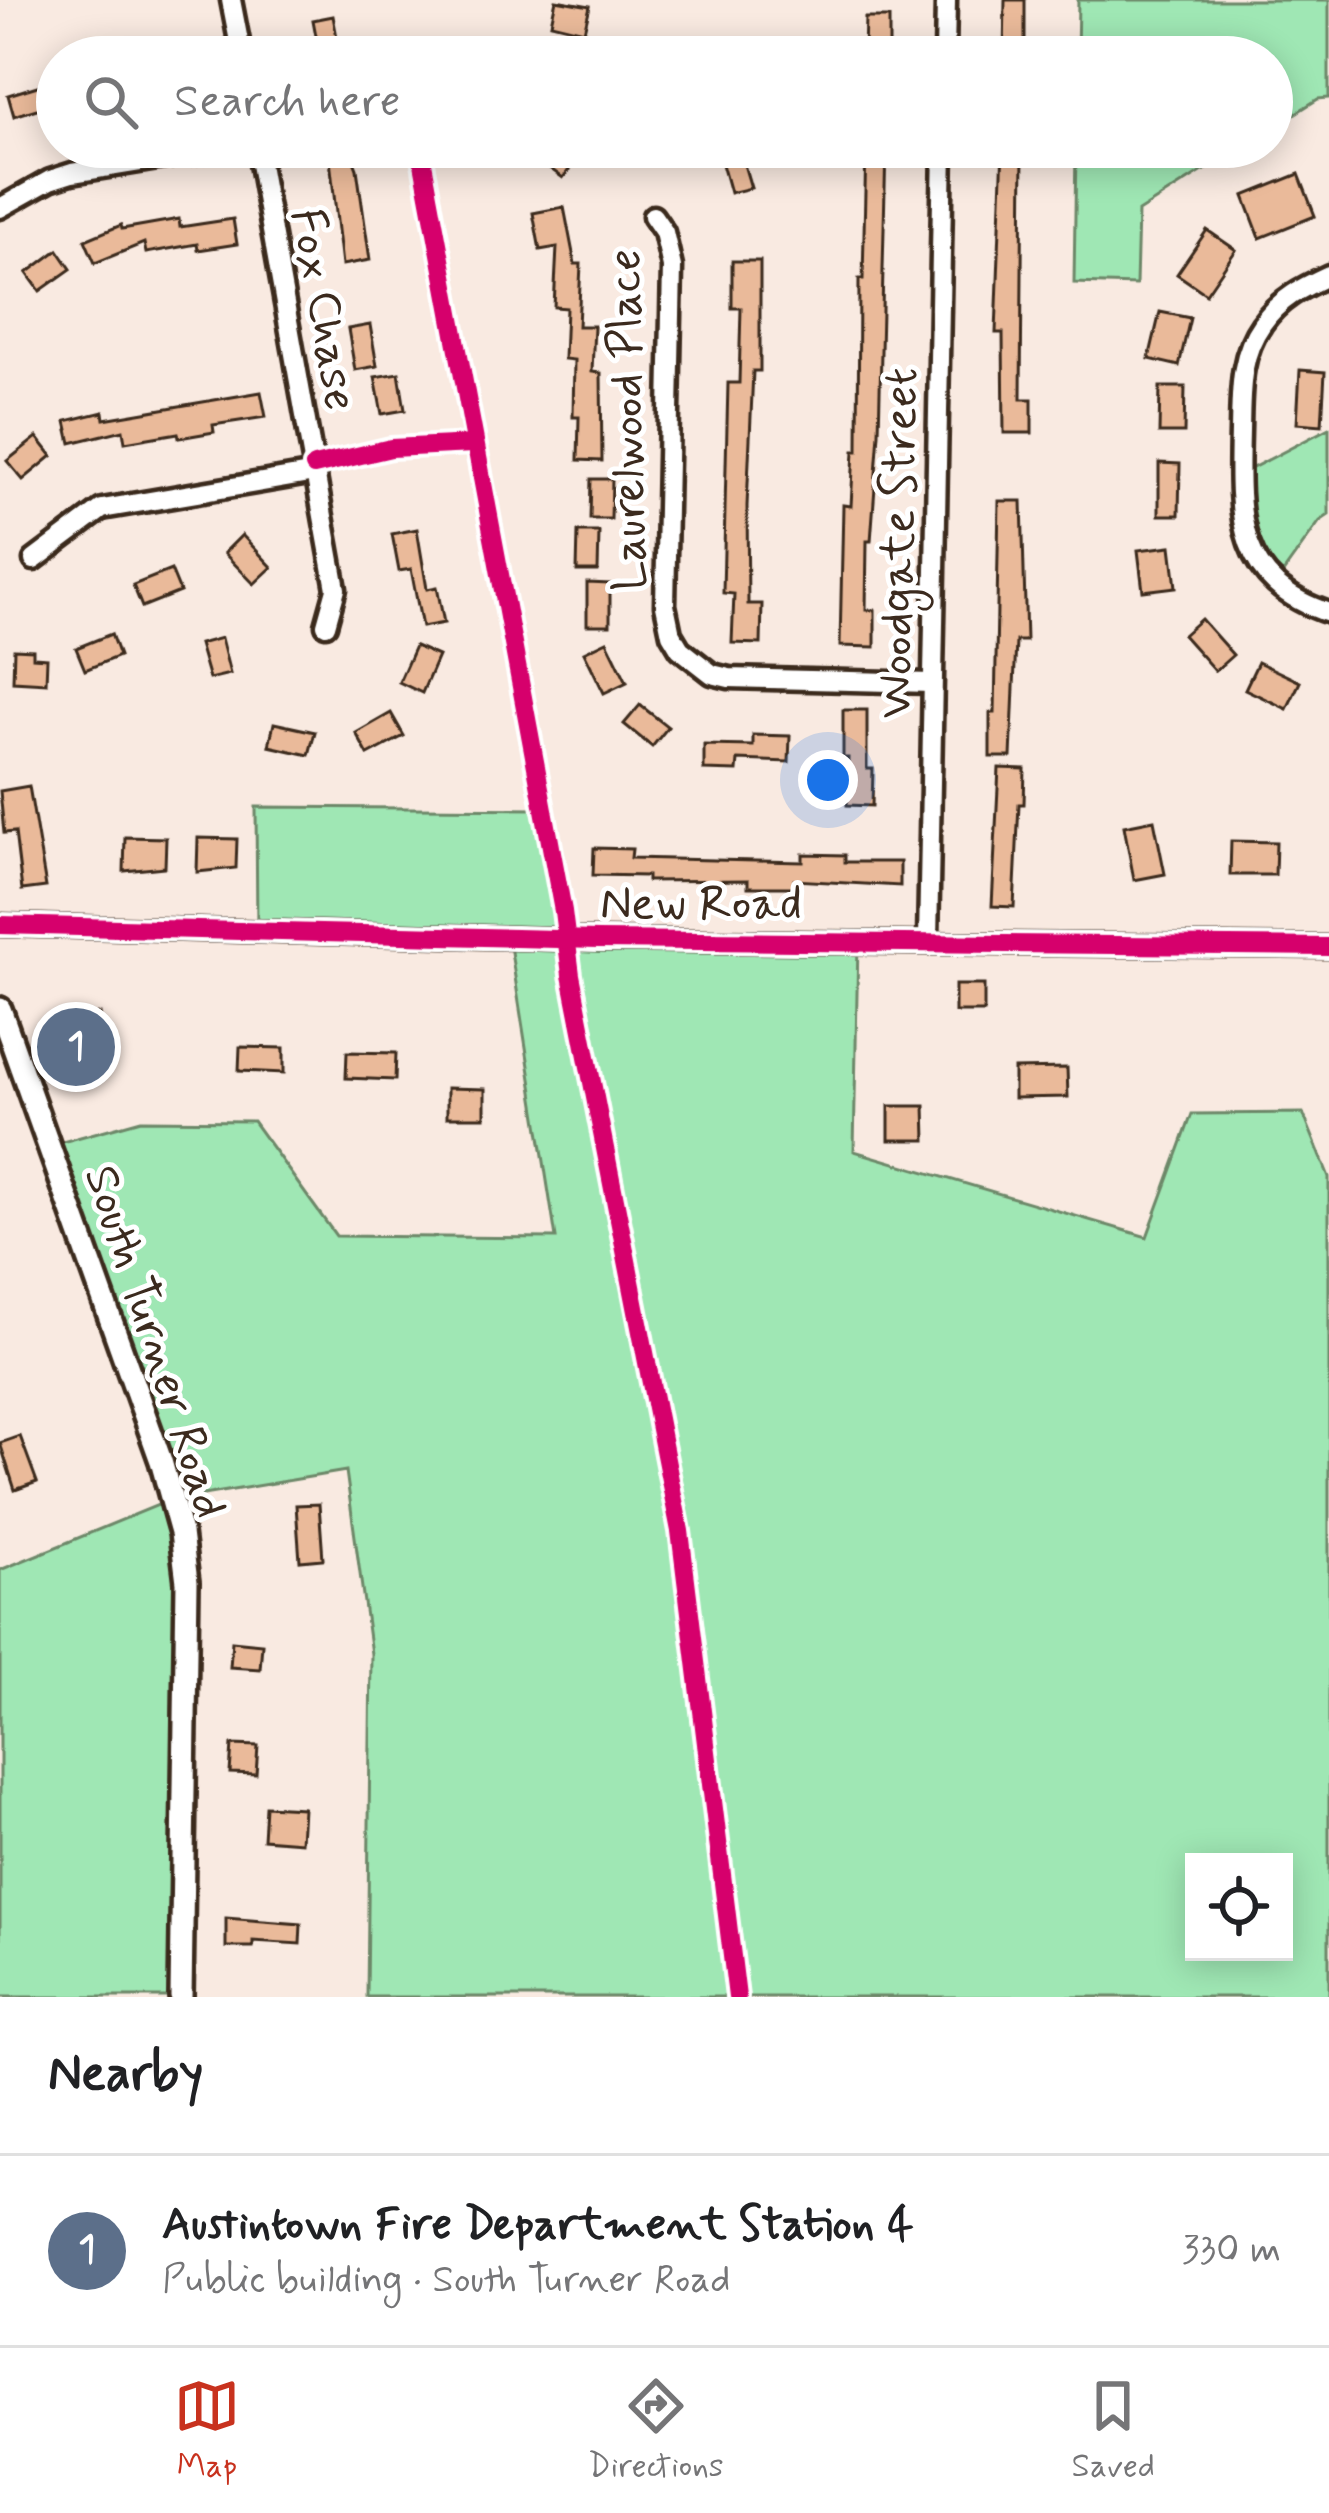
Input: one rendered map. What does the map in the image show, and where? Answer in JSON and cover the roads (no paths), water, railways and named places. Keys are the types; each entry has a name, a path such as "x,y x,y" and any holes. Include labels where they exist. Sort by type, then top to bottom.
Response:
{"street":[{"path":"231,0 238,36"},
{"path":"945,36 946,0"},
{"path":"0,208 50,180 102,168"},
{"name":"Fox Chase","path":"261,168 336,589 326,625"},
{"name":"Woodgate Street","path":"928,941 943,168"},
{"name":"Laurelwood Place","path":"653,216 664,232 672,267 665,605 671,634 694,664 729,678 932,683"},
{"path":"1329,274 1280,303 1261,325 1248,351 1241,379 1239,497 1245,536 1265,574 1289,595 1329,613"},
{"path":"34,560 102,509 315,473"},
{"name":"New Road","path":"0,925 598,940 1329,947"},
{"name":"South Turner Road","path":"0,1009 161,1461 181,1533 189,1630 181,1997"}],"place":[{"name":"Austintown Fire Department Station 4","path":"76,1047"}]}
